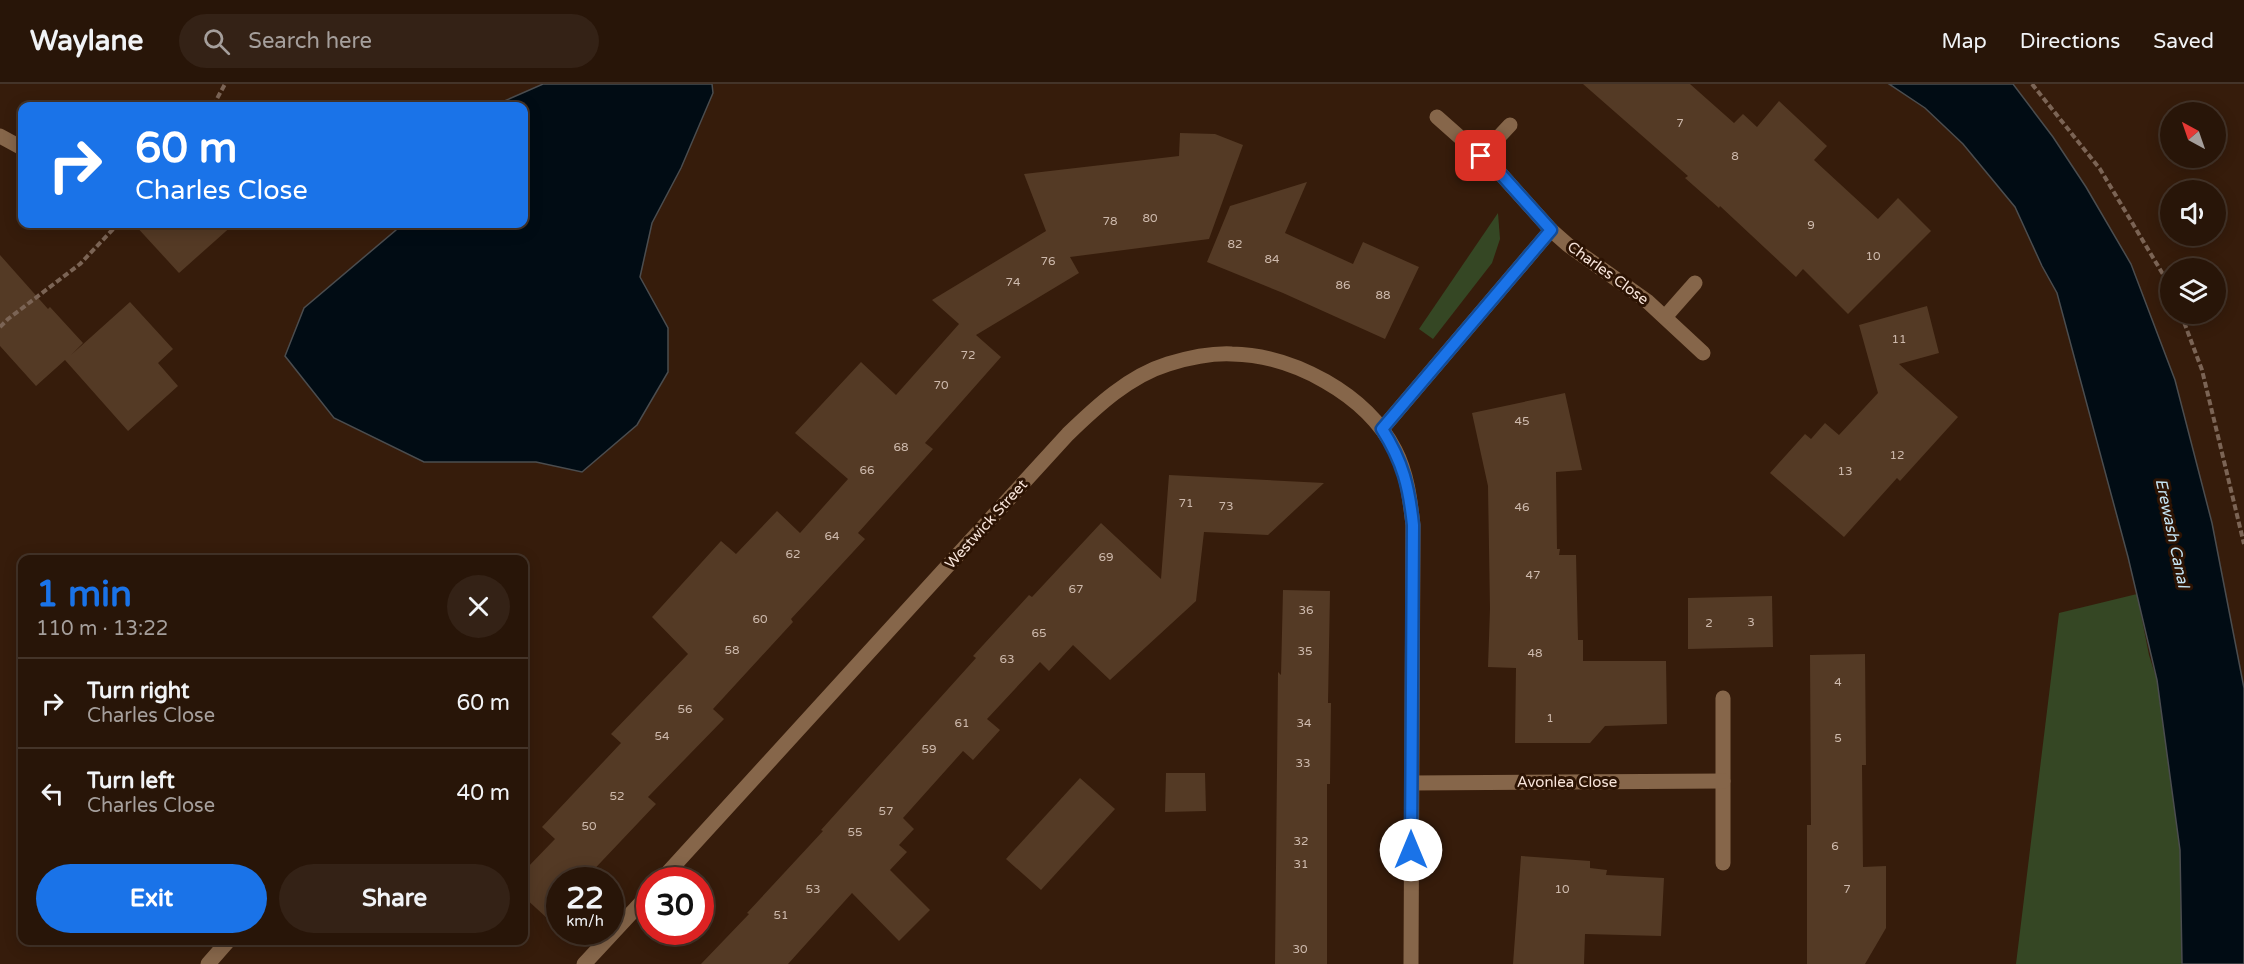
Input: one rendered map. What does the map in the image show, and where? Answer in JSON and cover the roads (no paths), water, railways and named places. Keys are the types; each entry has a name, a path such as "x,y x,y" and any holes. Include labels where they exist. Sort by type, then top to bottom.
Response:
{"street":[{"name":"Charles Close","path":"1437,117 1499,172 1551,230 1582,255 1632,289 1665,316 1703,353"},
{"path":"1481,156 1510,125"},
{"path":"0,136 18,146"},
{"path":"1382,429 1551,230"},
{"path":"1665,316 1695,283"},
{"name":"Westwick Street","path":"673,867 1068,434 1096,407 1131,381 1167,364 1198,356 1232,354 1265,358 1291,365 1324,381 1362,408 1382,429 1395,449 1405,474 1413,525 1411,964"},
{"path":"1723,698 1724,863"},
{"name":"Avonlea Close","path":"1412,783 1723,780"},
{"path":"584,964 636,908"},
{"path":"208,964 225,945"}],"water":[{"path":"543,84 712,84 713,93 681,168 652,223 640,277 668,328 668,372 637,425 582,472 536,462 424,462 334,418 285,356 304,308 397,228 528,228 528,102 502,102"},
{"name":"Erewash Canal","path":"1889,84 2013,84 2053,137 2086,187 2131,264 2175,380 2212,523 2244,688 2244,964 2182,964 2180,850 2157,680 2128,557 2057,293 2015,207 1963,144 1925,108"}]}
